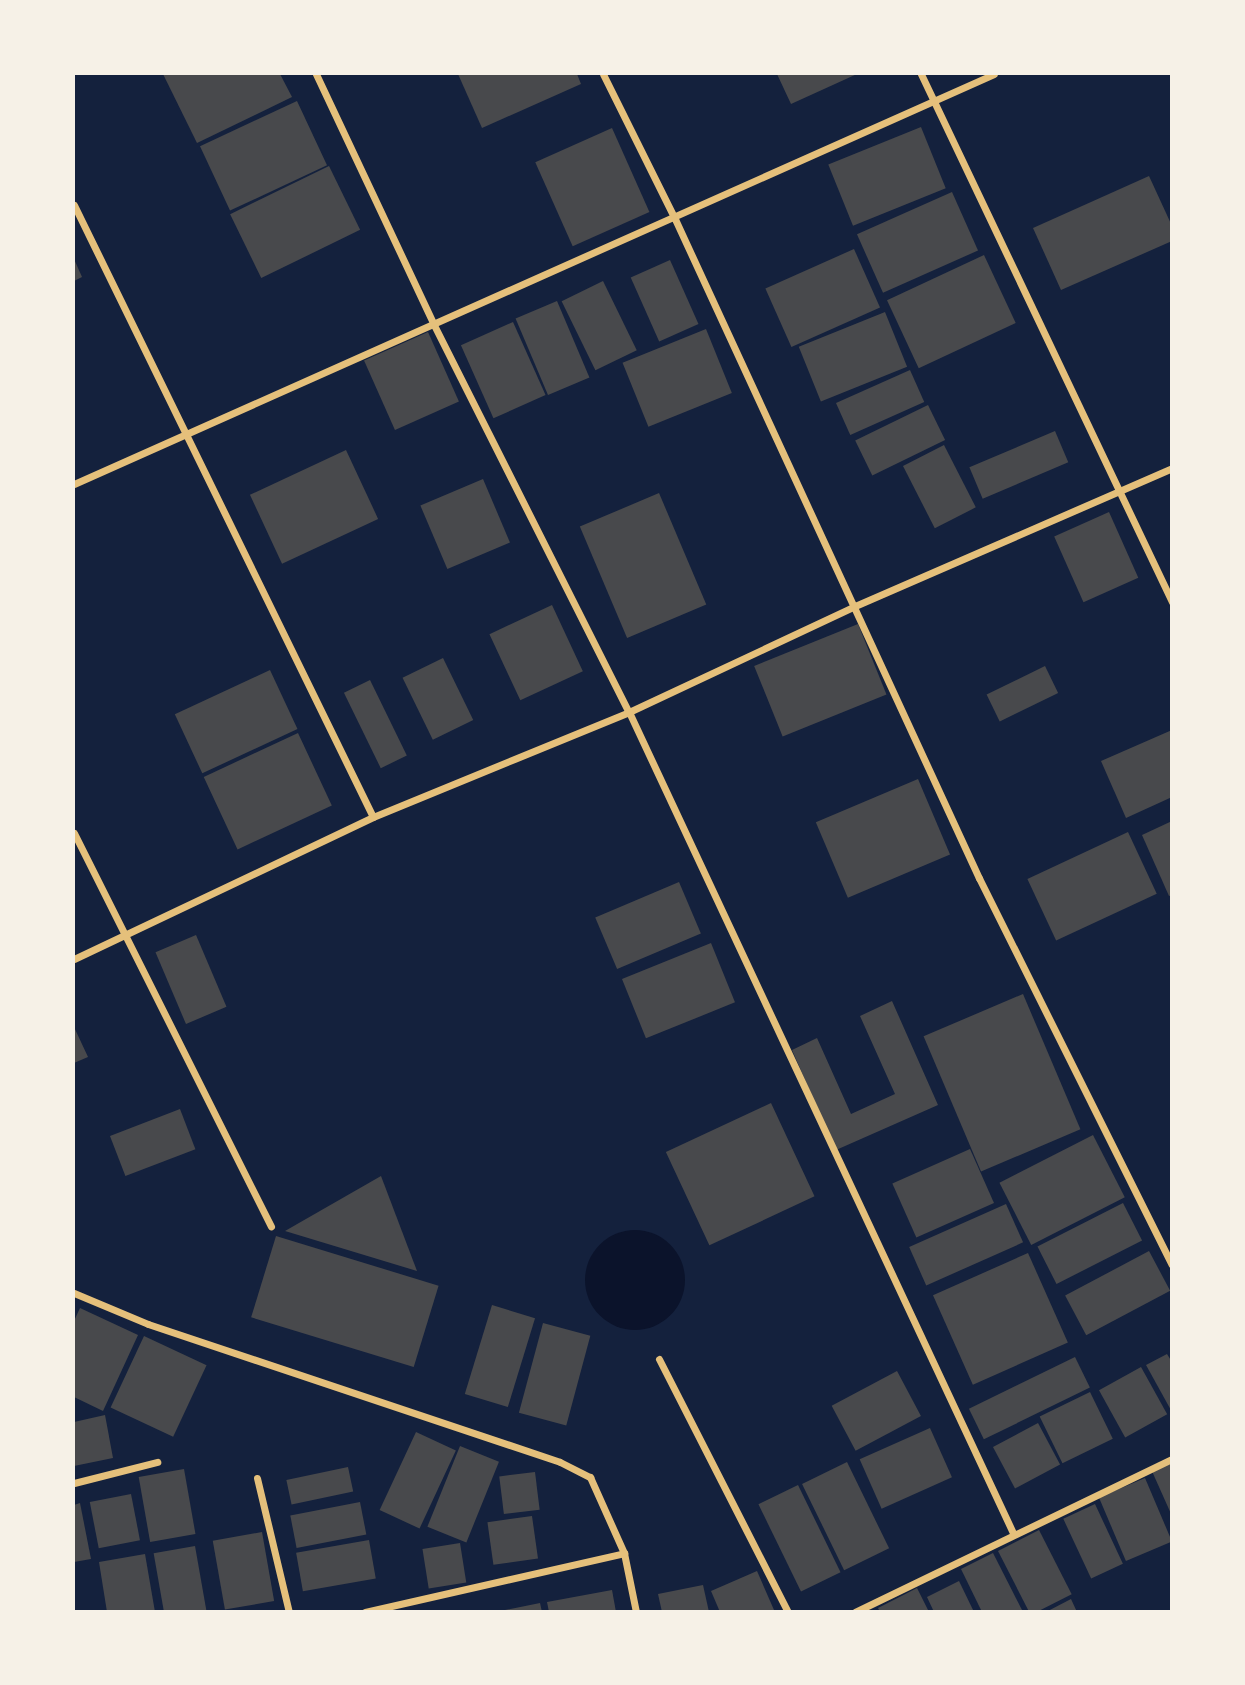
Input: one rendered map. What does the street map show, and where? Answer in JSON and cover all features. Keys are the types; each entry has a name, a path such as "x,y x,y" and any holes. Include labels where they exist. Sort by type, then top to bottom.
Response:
{"street":[{"path":"316,74 434,325 629,712 1013,1533"},
{"path":"603,74 675,219 979,878 1171,1265"},
{"path":"921,74 1171,601"},
{"path":"74,484 186,437 994,74"},
{"path":"74,205 373,817"},
{"path":"74,959 373,817 629,712 855,606 1117,489 1171,468"},
{"path":"74,833 122,936 271,1226"},
{"path":"74,1293 148,1324 560,1462 590,1477 624,1553 636,1612"},
{"path":"659,1359 788,1612"},
{"path":"855,1612 1013,1533 1171,1459"},
{"path":"74,1483 157,1462"},
{"path":"257,1478 289,1612"},
{"path":"365,1612 624,1553"}],"water":[{"path":"635,1230 654,1234 670,1245 681,1261 685,1280 681,1299 670,1315 654,1326 635,1330 616,1326 600,1315 589,1299 585,1280 589,1261 600,1245 616,1234"}],"building":[{"path":"163,74 280,74 292,97 197,143"},
{"path":"458,74 577,74 581,84 482,128"},
{"path":"777,74 857,74 791,104"},
{"path":"297,101 327,165 230,211 200,146"},
{"path":"921,127 946,188 853,226 828,164"},
{"path":"612,128 649,212 573,246 535,162"},
{"path":"329,166 360,230 261,278 230,214"},
{"path":"1149,176 1172,226 1172,241 1061,290 1033,228"},
{"path":"952,192 978,250 883,293 857,234"},
{"path":"854,249 880,307 791,347 765,288"},
{"path":"984,255 1016,323 919,368 887,300"},
{"path":"74,259 82,277 74,281"},
{"path":"670,260 698,324 659,341 631,277"},
{"path":"603,281 637,350 595,370 562,301"},
{"path":"557,301 589,377 548,395 516,319"},
{"path":"885,312 907,367 821,402 799,347"},
{"path":"513,322 546,395 493,418 461,345"},
{"path":"706,329 732,393 648,427 623,363"},
{"path":"428,332 459,401 395,430 364,360"},
{"path":"910,370 924,402 850,435 836,403"},
{"path":"928,405 945,440 872,476 855,441"},
{"path":"1055,431 1068,462 983,499 969,467"},
{"path":"944,445 976,507 935,528 903,466"},
{"path":"346,450 378,519 282,564 250,495"},
{"path":"483,479 510,543 447,569 420,506"},
{"path":"659,493 706,604 627,638 580,527"},
{"path":"1109,512 1138,578 1083,602 1054,536"},
{"path":"552,605 583,671 520,700 489,634"},
{"path":"858,624 886,694 783,736 754,666"},
{"path":"443,658 473,720 433,740 403,678"},
{"path":"1045,666 1058,693 1000,721 987,694"},
{"path":"270,670 297,729 202,773 175,714"},
{"path":"370,680 407,755 381,768 344,693"},
{"path":"1172,730 1172,797 1126,818 1101,761"},
{"path":"298,733 332,806 238,849 204,777"},
{"path":"918,779 950,854 848,898 816,822"},
{"path":"1172,821 1172,895 1169,896 1142,835"},
{"path":"1128,832 1157,894 1056,941 1027,879"},
{"path":"679,882 701,934 617,969 595,918"},
{"path":"196,935 226,1007 186,1024 155,952"},
{"path":"711,943 735,1002 646,1038 622,979"},
{"path":"1023,994 1080,1129 981,1172 924,1036"},
{"path":"892,1001 938,1105 836,1150 792,1050 817,1038 851,1114 895,1094 860,1016"},
{"path":"74,1027 88,1057 74,1063"},
{"path":"771,1103 815,1196 709,1245 666,1152"},
{"path":"180,1109 195,1149 125,1176 110,1136"},
{"path":"1093,1135 1125,1197 1031,1245 999,1183"},
{"path":"970,1149 994,1203 916,1237 892,1184"},
{"path":"381,1176 417,1271 285,1231"},
{"path":"1123,1203 1142,1240 1057,1284 1037,1247"},
{"path":"1006,1204 1023,1242 926,1285 909,1247"},
{"path":"276,1236 439,1286 414,1367 251,1317"},
{"path":"1149,1251 1170,1291 1086,1335 1065,1296"},
{"path":"1028,1253 1068,1343 973,1385 933,1295"},
{"path":"492,1305 535,1318 508,1407 465,1394"},
{"path":"80,1308 138,1335 103,1411 74,1397 74,1321"},
{"path":"543,1323 590,1336 566,1426 519,1413"},
{"path":"144,1336 207,1365 173,1437 111,1408"},
{"path":"1167,1354 1172,1362 1172,1412 1146,1365"},
{"path":"1075,1357 1090,1388 984,1439 969,1409"},
{"path":"1141,1367 1167,1414 1125,1438 1099,1390"},
{"path":"897,1371 921,1416 856,1451 832,1406"},
{"path":"1090,1392 1113,1439 1062,1463 1040,1417"},
{"path":"105,1415 113,1458 74,1466 74,1422"},
{"path":"1038,1423 1060,1464 1015,1488 993,1447"},
{"path":"930,1428 952,1477 882,1509 860,1459"},
{"path":"416,1432 456,1451 420,1529 380,1510"},
{"path":"460,1446 499,1462 466,1542 427,1527"},
{"path":"1172,1460 1172,1516 1151,1469"},
{"path":"847,1462 889,1548 844,1570 802,1484"},
{"path":"348,1467 353,1491 292,1505 286,1480"},
{"path":"184,1469 195,1534 150,1542 139,1477"},
{"path":"535,1472 540,1510 504,1514 499,1476"},
{"path":"1145,1478 1172,1542 1126,1561 1099,1498"},
{"path":"798,1485 841,1572 801,1591 758,1504"},
{"path":"131,1494 140,1540 99,1548 90,1502"},
{"path":"360,1502 366,1534 297,1548 290,1516"},
{"path":"80,1503 91,1559 74,1562 74,1505"},
{"path":"1095,1504 1123,1564 1091,1579 1063,1519"},
{"path":"532,1516 538,1559 493,1565 487,1522"},
{"path":"1039,1530 1072,1594 1037,1612 1029,1612 998,1551"},
{"path":"262,1532 274,1601 225,1610 213,1541"},
{"path":"369,1540 376,1578 303,1591 296,1553"},
{"path":"460,1543 466,1583 429,1588 422,1549"},
{"path":"195,1546 207,1612 164,1612 154,1553"},
{"path":"993,1553 1023,1612 982,1612 961,1569"},
{"path":"145,1554 155,1612 107,1612 99,1562"},
{"path":"757,1571 774,1610 720,1612 711,1591"},
{"path":"959,1581 974,1612 934,1612 927,1597"},
{"path":"703,1585 709,1612 662,1612 658,1594"},
{"path":"917,1588 929,1612 880,1612 878,1608"},
{"path":"612,1590 616,1612 549,1612 547,1602"},
{"path":"1071,1599 1077,1612 1046,1612"},
{"path":"540,1603 542,1612 505,1612 505,1610"}]}
